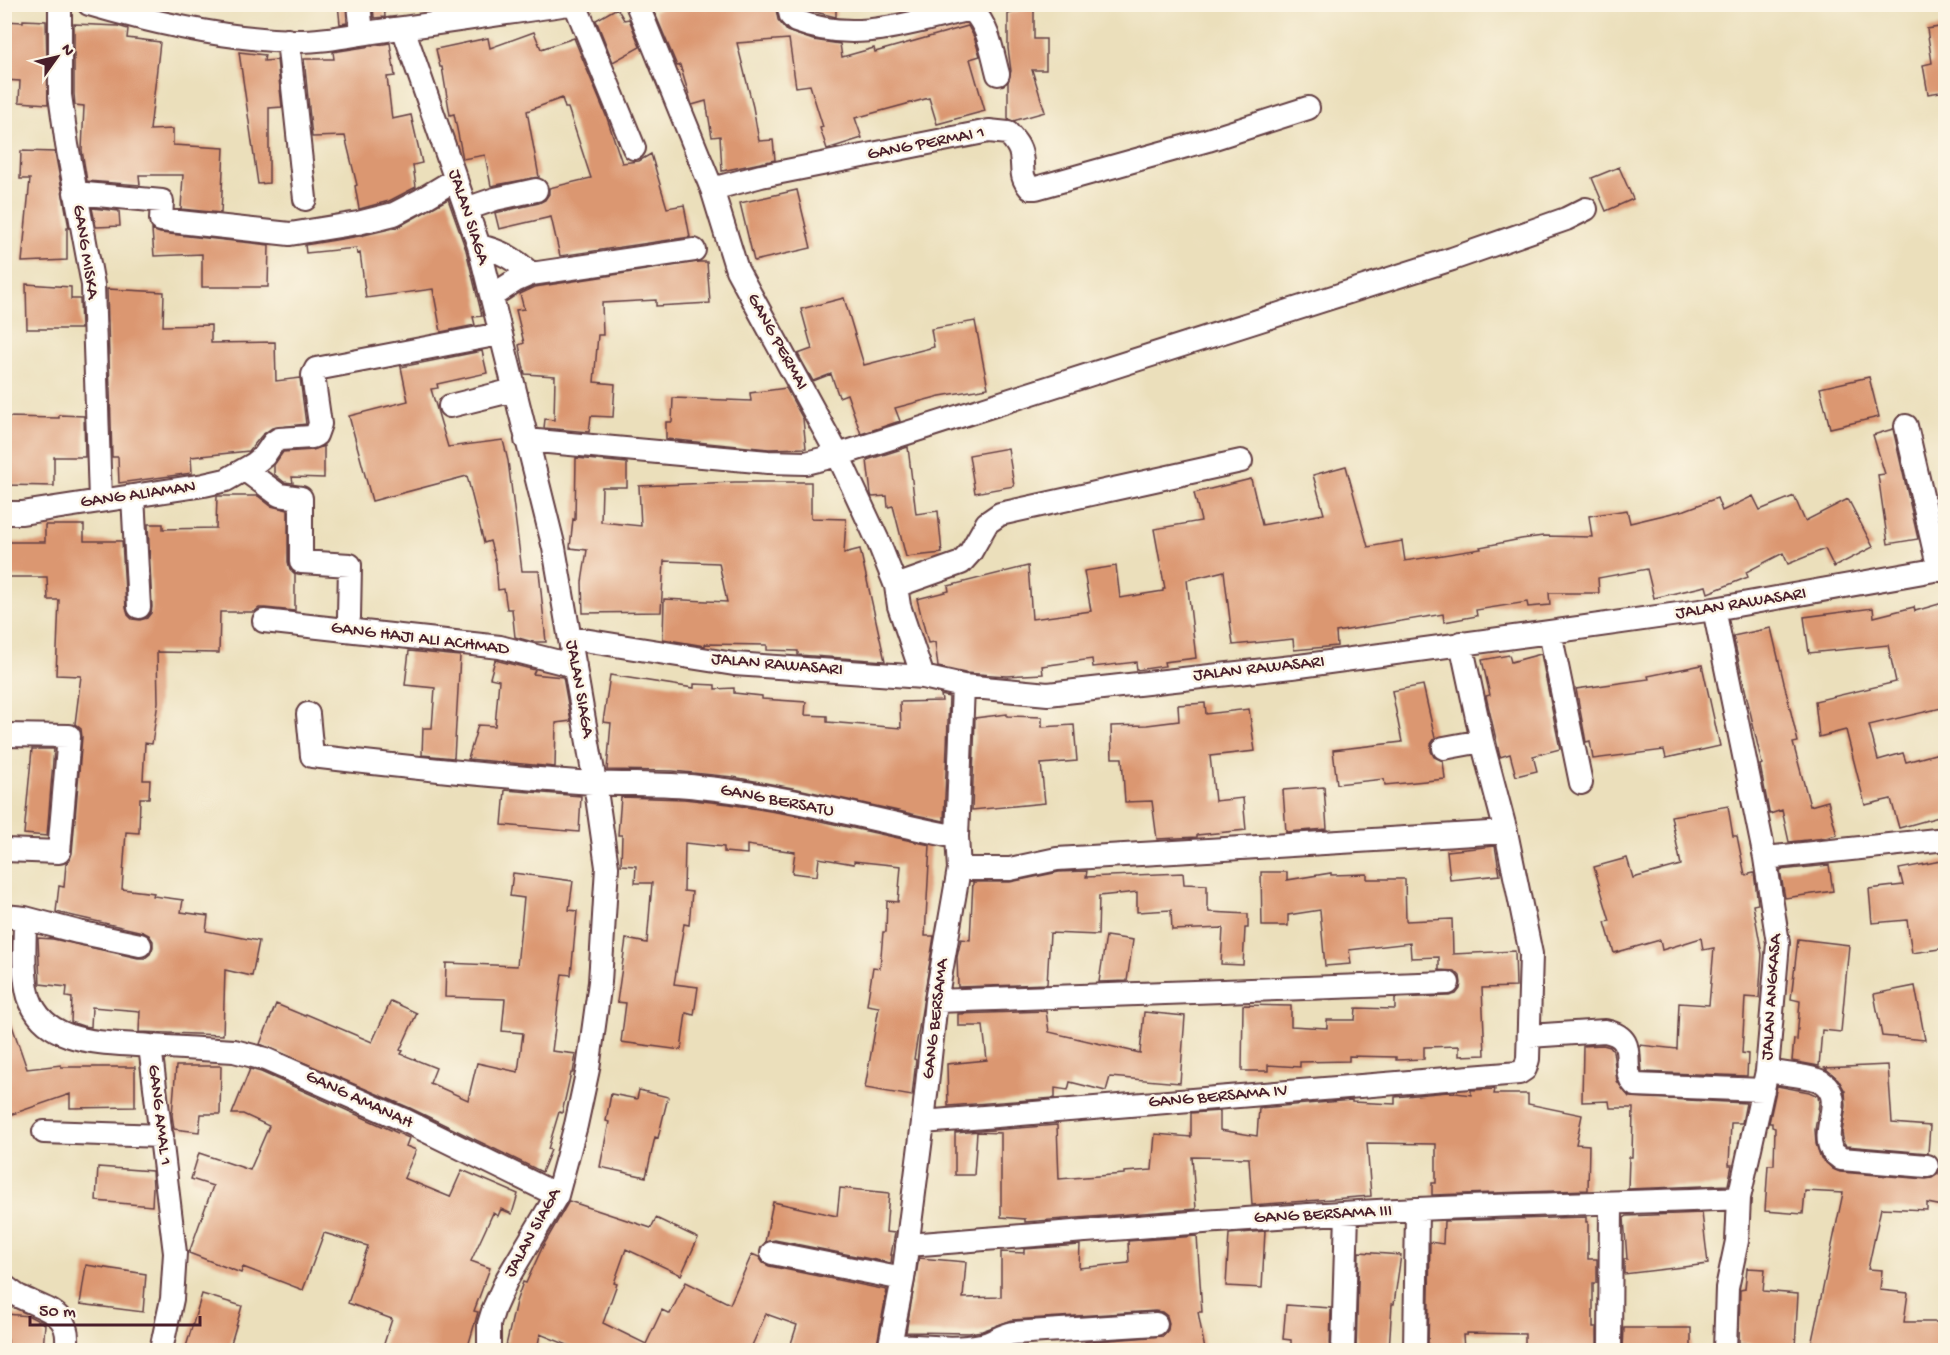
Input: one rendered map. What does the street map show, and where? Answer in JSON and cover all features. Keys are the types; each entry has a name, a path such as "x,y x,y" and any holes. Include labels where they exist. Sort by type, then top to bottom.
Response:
{"street":[{"name":"GANG MISKA","path":"60,4 60,95 75,193 93,285 100,500"},
{"path":"359,4 362,33"},
{"path":"101,6 130,16 213,31 288,40 403,28 461,12 569,4"},
{"path":"575,4 634,148"},
{"name":"GANG PERMAI","path":"637,4 712,189 737,270 838,454 878,541 896,586 899,606 923,677"},
{"path":"788,4 790,16 796,21 843,32 889,28 962,11 973,11 985,28 998,74"},
{"name":"JALAN SIAGA","path":"403,28 479,246 554,548 596,783 607,867 600,982 588,1069 576,1125 557,1195 507,1279 494,1308 489,1324 487,1343 489,1350"},
{"path":"288,40 305,199"},
{"name":"GANG PERMAI 1","path":"712,189 761,176 989,131 1008,133 1015,141 1021,152 1022,179 1030,188 1036,188 1208,140 1308,108"},
{"path":"75,193 162,201 160,220 290,234 358,223 394,214 456,179"},
{"path":"466,209 495,199 536,190"},
{"path":"526,440 768,462 806,463 1452,259 1566,219 1586,209"},
{"path":"479,246 497,250 515,259 531,274"},
{"path":"492,296 514,281 531,274 694,249"},
{"name":"GANG ALIAMAN","path":"4,513 21,513 226,480 264,456 273,443 279,439 316,435 320,424 313,375 316,369 500,334"},
{"path":"450,406 514,390"},
{"path":"1906,426 1942,569"},
{"path":"896,586 961,562 970,553 987,523 1000,514 1241,461"},
{"path":"245,470 279,495 301,498 301,562 350,565 349,617"},
{"path":"133,496 139,607"},
{"name":"JALAN RAWASARI","path":"571,638 734,664 923,677 963,686 1048,694 1292,667 1550,632 1714,609 1942,569"},
{"name":"JALAN ANGKASA","path":"1714,609 1765,858 1778,943 1765,1081 1739,1198 1737,1241 1727,1288 1725,1350"},
{"name":"GANG HAJI ALI ACHMAD","path":"264,621 500,647 575,666"},
{"path":"1550,632 1581,783"},
{"path":"1461,644 1482,741 1506,832 1531,954 1529,1036 1605,1031 1616,1033 1626,1044 1629,1054 1629,1079 1635,1084 1821,1081 1829,1089 1833,1100 1828,1136 1831,1150 1841,1159 1927,1166"},
{"name":"GANG BERSAMA","path":"889,1348 903,1280 936,1001 959,869 957,837 963,686"},
{"name":"GANG BERSATU","path":"308,714 312,756 426,770 596,783 698,786 774,798 957,837"},
{"path":"4,735 69,736 59,852 4,850"},
{"path":"1444,748 1482,741"},
{"path":"959,869 1010,869 1057,859 1506,832"},
{"path":"1765,858 1946,839"},
{"path":"15,917 140,945"},
{"name":"GANG AMAL 1","path":"15,917 30,997 47,1023 61,1033 77,1039 150,1046 175,1253 172,1299 161,1350"},
{"path":"936,1001 1448,983"},
{"name":"GANG BERSAMA IV","path":"923,1122 1519,1072 1525,1069 1528,1059 1529,1036"},
{"name":"GANG AMANAH","path":"150,1046 222,1050 265,1059 404,1120 557,1195"},
{"path":"44,1132 162,1136"},
{"name":"GANG BERSAMA III","path":"907,1245 1238,1219 1417,1209 1739,1198"},
{"path":"1610,1350 1611,1204"},
{"path":"1415,1350 1417,1209"},
{"path":"1343,1350 1347,1214"},
{"path":"772,1253 903,1280"},
{"path":"4,1286 18,1296 62,1318 67,1332 66,1350"},
{"path":"889,1348 961,1347 981,1345 1012,1333 1156,1324"}],"building":[{"path":"338,4 346,4 347,23 340,24"},
{"path":"373,4 384,4 385,17 374,18"},
{"path":"675,4 775,4 778,20 787,31 813,40 840,44 842,57 874,48 875,52 968,26 980,56 970,59 985,111 937,124 929,98 855,118 862,138 827,149 810,85 796,87 789,39 737,43 759,141 773,140 775,160 722,171 720,136 712,137 706,101 692,105 680,65 677,66 654,11"},
{"path":"802,4 836,4 836,17 803,9"},
{"path":"1034,6 1034,39 1046,39 1046,70 1032,70 1045,112 1013,121 1008,119 1008,82 1011,71 1008,14"},
{"path":"617,8 624,20 629,19 640,47 613,62 596,20"},
{"path":"23,20 46,21 48,104 19,102 20,81 4,80 4,21 23,22"},
{"path":"74,24 118,26 128,29 127,38 160,42 150,130 173,129 173,145 224,148 221,213 181,209 183,175 139,175 140,185 87,181 82,150 84,106 75,105 74,94"},
{"path":"1946,26 1946,91 1928,94 1923,65 1932,63 1927,29"},
{"path":"534,32 541,49 574,38 607,118 622,163 639,161 651,154 667,208 684,205 690,237 560,256 551,217 499,229 495,213 539,203 549,194 549,188 591,178 568,108 565,108 562,98 527,111 539,177 491,186 485,155 463,159 454,114 450,115 442,67 440,67 436,49 488,38 490,48"},
{"path":"390,43 395,76 387,77 392,119 411,115 422,163 413,165 416,187 389,201 359,209 355,186 357,185 345,136 312,137 304,59 334,59 333,52"},
{"path":"239,52 265,55 264,61 277,60 282,107 269,108 269,183 258,184"},
{"path":"21,151 55,152 69,228 67,228 67,260 22,262 30,179 20,179"},
{"path":"1619,167 1633,199 1606,211 1592,178"},
{"path":"797,190 811,248 754,261 740,203"},
{"path":"448,199 466,250 482,316 473,317 475,325 441,332 433,289 366,298 360,253 357,254 356,248 306,253 305,245 398,227"},
{"path":"92,208 119,211 120,226 96,227"},
{"path":"152,230 160,233 269,245 268,287 202,287 202,254 154,256"},
{"path":"707,262 710,303 656,306 656,300 602,303 603,335 598,335 594,382 615,384 613,417 591,416 589,432 544,428 545,419 554,420 555,376 525,374 519,345 524,343 516,310 524,309 520,294 535,287"},
{"path":"26,284 71,287 71,299 80,299 81,329 27,329"},
{"path":"107,289 164,292 163,326 211,325 211,343 275,342 276,381 300,378 306,424 272,428 262,435 249,451 191,457 192,473 119,483 118,457 112,457"},
{"path":"844,298 864,365 934,347 931,329 975,321 988,388 940,396 895,408 900,421 861,434 847,394 839,397 831,374 813,381 798,354 812,349 801,309"},
{"path":"482,351 487,373 437,384 438,388 431,389 448,447 503,440 508,461 522,571 539,571 546,642 533,642 515,637 512,609 507,609 504,589 498,590 496,563 490,541 484,543 467,476 372,501 349,416 408,401 401,367"},
{"path":"1869,377 1879,417 1830,428 1820,388"},
{"path":"786,388 803,419 806,448 769,449 666,439 666,422 672,422 673,398 751,401 750,393"},
{"path":"59,415 84,416 85,457 54,457 54,486 4,485 4,417 59,418"},
{"path":"1893,429 1918,539 1888,544 1878,475 1885,474 1873,435"},
{"path":"324,446 324,478 292,477 293,483 284,482 274,474 274,465 283,452 313,450"},
{"path":"908,447 916,514 938,511 942,553 906,557 893,506 888,507 887,496 872,497 871,494 867,460"},
{"path":"1008,448 1014,486 975,493 969,455"},
{"path":"576,458 627,463 627,487 602,487 601,522 641,526 639,486 811,482 811,518 846,519 844,553 860,549 885,661 798,655 798,651 767,650 767,645 705,644 705,646 663,639 664,599 727,602 719,563 664,561 661,612 583,613 582,582 587,550 570,548 573,519 575,520"},
{"path":"1346,466 1368,547 1402,541 1405,561 1543,536 1592,537 1589,516 1627,510 1630,523 1685,510 1717,498 1722,511 1753,496 1760,510 1794,496 1805,521 1848,499 1873,547 1834,567 1825,549 1788,564 1783,553 1746,572 1748,577 1708,593 1706,586 1654,598 1647,569 1598,578 1599,593 1549,593 1550,605 1528,607 1527,602 1476,610 1477,616 1444,622 1443,614 1336,632 1337,646 1294,650 1293,639 1233,645 1224,571 1187,580 1196,658 1164,662 1165,666 1137,670 1136,662 1093,667 1092,659 1042,666 1043,674 1006,676 965,673 938,667 935,642 928,643 917,599 949,591 948,586 1028,566 1032,619 1091,611 1084,571 1116,566 1120,598 1163,591 1165,589 1154,529 1201,521 1194,493 1251,479 1262,525 1324,514 1313,475"},
{"path":"217,496 258,496 271,506 288,510 288,562 295,574 295,611 259,608 254,612 220,612 219,653 157,652 158,702 152,744 145,743 143,780 150,780 149,798 140,798 139,833 126,832 122,889 183,900 181,912 208,916 206,931 259,941 252,976 225,970 223,1035 139,1032 140,1011 92,1007 91,1027 83,1026 71,1022 72,998 66,997 67,987 40,984 38,938 53,939 138,958 145,958 150,954 153,941 143,932 56,912 59,886 64,887 66,864 72,853 82,737 81,729 75,724 81,676 56,675 59,600 48,600 47,577 8,577 8,542 45,542 45,525 84,525 84,541 122,541 126,608 132,619 140,620 147,618 152,607 148,524 163,524 163,529 216,528"},
{"path":"1946,501 1946,535 1945,535 1938,503"},
{"path":"1946,602 1946,707 1869,725 1878,760 1903,753 1906,762 1946,751 1946,815 1899,828 1891,799 1865,805 1846,730 1819,737 1815,701 1896,682 1888,645 1809,653 1804,617 1873,608 1874,617 1914,607 1915,611"},
{"path":"1771,628 1798,742 1793,743 1810,806 1828,801 1837,835 1789,842 1782,810 1770,814 1769,812 1760,765 1762,764 1733,636"},
{"path":"409,651 460,656 454,758 422,755 423,728 432,728 435,688 405,685"},
{"path":"1541,654 1560,749 1533,756 1537,771 1516,776 1510,754 1500,757 1486,696 1490,695 1482,660 1509,655 1511,662"},
{"path":"495,660 535,670 533,674 563,677 571,721 556,723 555,767 468,759 478,725 495,726 499,680 490,678"},
{"path":"1702,665 1720,746 1666,758 1664,750 1593,759 1590,741 1586,742 1576,689 1649,679 1648,676"},
{"path":"610,675 694,688 694,684 715,685 715,689 734,688 734,693 762,696 762,699 806,702 805,715 827,716 827,722 901,728 900,702 942,701 941,695 949,697 944,821 733,777 673,771 607,770 611,723 603,722"},
{"path":"1423,685 1435,738 1431,744 1431,751 1434,757 1443,761 1445,779 1385,785 1384,779 1337,784 1333,750 1402,742 1392,691"},
{"path":"1205,703 1206,714 1249,709 1255,751 1210,756 1215,801 1243,798 1246,830 1197,835 1197,837 1157,839 1152,801 1125,802 1122,758 1112,758 1111,726 1179,721 1178,705"},
{"path":"1007,714 1007,716 1042,717 1042,727 1074,725 1077,761 1041,764 1045,803 972,810 975,718"},
{"path":"32,749 54,749 47,836 24,834"},
{"path":"1324,787 1327,829 1286,832 1283,790"},
{"path":"505,790 581,796 579,832 502,825"},
{"path":"621,797 684,799 729,804 793,815 930,845 925,936 934,936 914,1059 916,1060 912,1096 865,1088 879,1007 867,1005 873,967 880,968 883,932 886,932 887,901 898,902 901,866 854,861 854,864 819,858 817,876 792,873 795,852 747,845 747,854 724,852 724,847 685,843 684,891 692,892 689,925 684,924 674,984 698,987 694,1015 686,1013 681,1050 621,1042 626,1003 617,1002 626,939 647,943 652,883 635,883 636,866 621,865 622,835 618,835"},
{"path":"1728,806 1733,836 1737,836 1745,875 1754,873 1758,904 1753,905 1762,954 1759,998 1745,997 1742,1053 1748,1054 1747,1076 1642,1072 1640,1045 1677,1049 1679,1003 1709,1005 1714,948 1703,950 1701,938 1662,950 1660,940 1614,953 1605,922 1610,921 1594,867 1627,858 1633,878 1681,865 1671,816"},
{"path":"1495,846 1500,875 1450,880 1447,851"},
{"path":"1946,860 1946,948 1912,953 1907,920 1872,923 1869,889 1903,885 1899,869"},
{"path":"1829,865 1833,891 1785,898 1780,870"},
{"path":"1087,871 1086,877 1183,873 1184,884 1207,885 1209,912 1248,914 1243,965 1221,964 1223,928 1172,930 1171,910 1137,912 1137,892 1099,896 1098,935 1050,933 1047,984 958,987 957,957 961,939 970,940 973,882 1010,882 1059,872"},
{"path":"1261,872 1287,872 1287,880 1331,873 1331,875 1367,874 1367,879 1405,879 1406,921 1452,919 1453,954 1515,951 1516,987 1482,988 1485,1055 1459,1056 1459,1046 1424,1047 1424,1059 1396,1060 1396,1057 1349,1056 1349,1061 1300,1062 1300,1067 1268,1065 1268,1071 1242,1071 1243,1005 1291,1006 1291,1026 1327,1028 1327,1020 1355,1020 1356,1008 1395,1009 1395,998 1449,996 1456,994 1461,983 1460,976 1455,971 1439,970 1439,957 1411,958 1410,943 1349,950 1351,964 1325,966 1320,910 1288,915 1288,926 1262,926"},
{"path":"513,873 573,881 569,910 577,911 571,975 562,974 552,1051 576,1054 562,1113 559,1112 548,1149 551,1150 542,1172 410,1108 260,1044 276,1004 372,1042 391,1001 417,1013 400,1050 403,1051 401,1054 436,1068 430,1083 468,1100 477,1063 518,1072 523,1033 502,1031 505,999 445,997 446,963 517,966 524,898 510,896"},
{"path":"4,934 11,935 12,981 4,980"},
{"path":"1106,936 1133,940 1127,981 1099,982"},
{"path":"1798,939 1849,945 1841,1032 1822,1030 1819,1066 1792,1061 1794,1039 1797,1040 1800,1001 1791,999"},
{"path":"1915,986 1925,1040 1882,1036 1874,994"},
{"path":"7,1011 27,1069 61,1065 61,1067 135,1067 135,1107 70,1108 70,1094 4,1117 4,1012"},
{"path":"1046,1011 1049,1032 1140,1053 1144,1012 1185,1016 1180,1083 1110,1077 1106,1091 1070,1082 1068,1090 1055,1088 1055,1098 948,1106 947,1064 987,1060 983,1026 958,1026 958,1014"},
{"path":"1583,1046 1610,1047 1613,1051 1617,1081 1629,1097 1746,1103 1742,1123 1731,1123 1729,1165 1732,1165 1728,1185 1628,1189 1629,1157 1632,1157 1633,1108 1610,1108 1609,1101 1582,1102"},
{"path":"1888,1065 1892,1123 1930,1126 1928,1153 1844,1144 1842,1133 1846,1106 1845,1091 1838,1079 1825,1068"},
{"path":"176,1066 221,1066 220,1114 201,1114 199,1132 174,1129 172,1115"},
{"path":"250,1069 409,1138 406,1146 416,1150 404,1178 450,1197 462,1170 518,1194 512,1214 501,1209 498,1216 493,1213 471,1261 490,1268 474,1311 478,1312 467,1350 382,1350 392,1319 348,1303 368,1246 324,1233 303,1290 243,1267 241,1273 189,1253 213,1186 191,1179 199,1153 250,1170 269,1126 243,1114 232,1114"},
{"path":"1777,1086 1818,1096 1816,1144 1821,1158 1833,1169 1840,1172 1926,1179 1938,1174 1940,1166 1946,1167 1943,1206 1927,1203 1927,1210 1881,1208 1868,1269 1882,1270 1880,1290 1908,1293 1904,1322 1946,1322 1946,1350 1810,1350 1843,1193 1805,1191 1803,1214 1765,1211 1768,1165 1774,1165 1775,1128 1772,1127 1772,1123 1769,1123"},
{"path":"1495,1089 1494,1094 1528,1094 1528,1104 1582,1115 1576,1144 1589,1145 1588,1190 1432,1195 1432,1183 1436,1183 1436,1144 1367,1143 1371,1196 1252,1205 1249,1158 1192,1157 1196,1209 1025,1222 1025,1219 1001,1217 1001,1133 977,1132 974,1175 955,1175 955,1133 1057,1125 1059,1179 1124,1174 1124,1172 1152,1170 1155,1134 1191,1137 1191,1113 1220,1111 1220,1130 1257,1136 1259,1108 1352,1100 1352,1102 1395,1104 1395,1097 1448,1092 1471,1095 1471,1090"},
{"path":"639,1090 668,1097 658,1138 655,1137 646,1177 600,1167 609,1122 606,1121 611,1094 637,1099"},
{"path":"98,1167 152,1171 152,1206 96,1201"},
{"path":"840,1188 889,1193 886,1232 895,1233 891,1263 775,1240 765,1242 773,1202 837,1216"},
{"path":"569,1201 651,1228 656,1218 698,1238 681,1275 626,1249 603,1323 646,1344 662,1310 670,1314 686,1282 730,1304 752,1254 769,1266 887,1290 876,1350 789,1350 797,1325 766,1314 750,1350 580,1350 540,1334 537,1350 505,1350 523,1282 526,1283 543,1246"},
{"path":"1702,1213 1708,1264 1624,1274 1624,1259 1627,1259 1624,1218 1627,1216"},
{"path":"1586,1217 1588,1259 1597,1259 1597,1283 1593,1283 1593,1327 1597,1327 1597,1350 1525,1350 1525,1334 1467,1333 1463,1335 1464,1350 1428,1350 1430,1242 1443,1244 1444,1221"},
{"path":"1265,1231 1262,1288 1226,1286 1229,1234"},
{"path":"1197,1236 1202,1312 1198,1312 1205,1350 1085,1350 1085,1342 1163,1336 1168,1330 1167,1316 1155,1311 1012,1320 982,1331 969,1333 906,1332 919,1258 966,1262 963,1298 1001,1297 1001,1252 1024,1253 1024,1249 1080,1245 1079,1268 1129,1263 1128,1241"},
{"path":"1359,1252 1401,1255 1394,1304 1392,1304 1389,1350 1356,1350"},
{"path":"86,1265 146,1274 143,1312 80,1304"},
{"path":"1747,1268 1765,1269 1763,1291 1798,1294 1795,1348 1739,1343 1740,1290 1745,1289"},
{"path":"202,1294 242,1306 229,1350 185,1350"},
{"path":"1286,1305 1331,1308 1330,1350 1291,1350 1291,1340 1283,1339"},
{"path":"6,1314 29,1316 45,1324 43,1350 8,1350 8,1340 4,1339"},
{"path":"1624,1328 1691,1328 1691,1350 1623,1350"}]}
